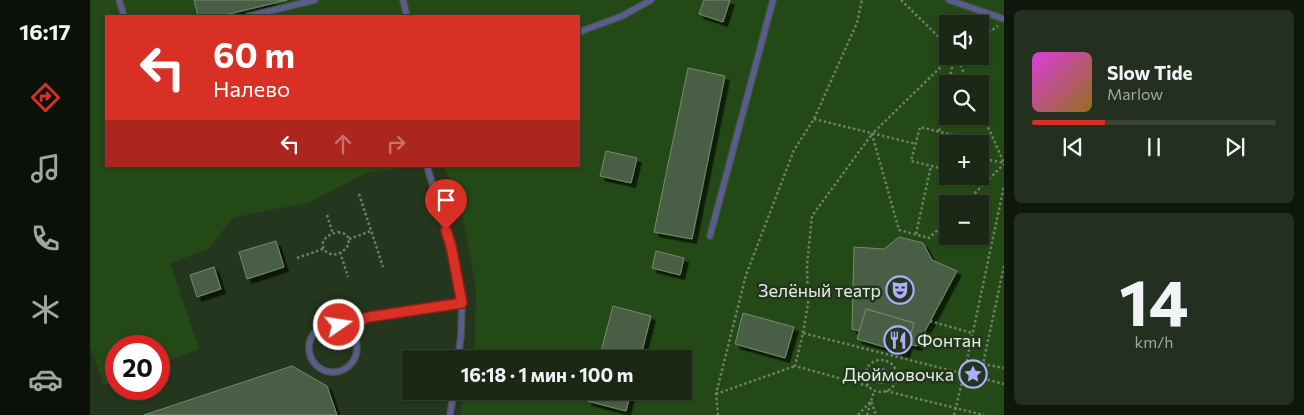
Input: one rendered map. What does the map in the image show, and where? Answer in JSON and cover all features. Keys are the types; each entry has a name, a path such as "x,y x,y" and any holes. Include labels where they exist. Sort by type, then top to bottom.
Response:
{"lane":[{"path":"119,0 124,15"},
{"path":"254,15 315,0"},
{"path":"403,0 407,15"},
{"path":"580,32 622,16 651,0"},
{"path":"710,236 773,0"},
{"path":"950,0 1004,21"},
{"path":"427,167 451,246 462,303 459,350"},
{"path":"347,328 353,322 369,317 462,303"},
{"path":"330,324 347,328 354,335 357,344 356,354 352,362 346,368 337,372 319,367 313,360 310,352 310,342 314,334 321,327 330,324"},
{"path":"450,415 452,400"}],"path":[{"path":"718,415 716,394 746,276 794,150 814,119 857,23 862,0"},
{"path":"901,0 939,37"},
{"path":"989,32 1004,21"},
{"path":"795,366 808,304 807,264 812,216 872,134 945,65"},
{"path":"814,119 916,144"},
{"path":"939,131 940,125"},
{"path":"987,125 1004,163"},
{"path":"939,168 911,161 920,127 953,135"},
{"path":"872,134 899,230 930,238 939,229"},
{"path":"989,160 1004,163"},
{"path":"973,195 1004,163"},
{"path":"916,234 931,166"},
{"path":"954,415 1004,186"},
{"path":"359,194 383,267"},
{"path":"327,215 333,234"},
{"path":"348,239 371,231"},
{"path":"338,232 344,234 348,239 349,244 345,250 340,252 329,254 324,251 322,246 327,236 338,232"},
{"path":"297,258 323,249"},
{"path":"340,252 348,277"},
{"path":"983,364 1004,266"},
{"path":"999,290 1004,291"},
{"path":"930,321 972,333"},
{"path":"803,333 1004,384"},
{"path":"884,361 886,354"},
{"path":"868,386 865,378 867,368 874,362 884,361 892,365 897,374 894,385 886,391"},
{"path":"964,374 983,364 1004,368"},
{"path":"716,394 795,366 868,386 874,391 886,391 984,415"},
{"path":"868,415 874,391"},
{"path":"858,415 871,401"},
{"path":"871,401 876,415"}],"green space":[{"path":"90,0 1004,0 1004,415 460,415 462,400 692,400 692,350 473,350 475,341 476,288 463,219 444,167 580,167 580,15 105,15 105,167 411,167 366,173 308,203 233,218 207,250 170,263 199,349 170,360 170,335 105,335 105,385 90,346"}],"shaded area":[{"path":"878,368 884,368 889,373 887,382 878,384 873,379 873,373"}],"building":[{"path":"194,0 287,0 225,15 198,15"},
{"path":"704,0 730,0 723,22 699,14"},
{"path":"688,68 725,76 692,239 654,232"},
{"path":"606,151 637,158 631,183 600,176"},
{"name":"Зелёный театр","path":"899,237 923,243 932,260 957,271 917,346 907,344 914,323 866,309 860,331 852,329 854,247 884,249"},
{"path":"276,241 284,267 247,279 239,252"},
{"path":"656,251 684,258 680,275 652,268"},
{"path":"214,267 221,289 197,297 190,275"},
{"path":"613,306 651,316 642,350 601,350"},
{"path":"866,309 914,323 905,353 857,339"},
{"path":"743,313 794,327 785,358 735,344"},
{"path":"292,366 327,386 337,415 144,415"},
{"path":"587,400 629,400 626,411"}],"place":[{"name":"Зелёный театр","path":"900,290"},
{"name":"Фонтан","path":"898,340"},
{"name":"Дюймовочка","path":"973,374"}],"route":[{"path":"339,325 347,328 353,322 369,317 462,303 446,230"}]}
